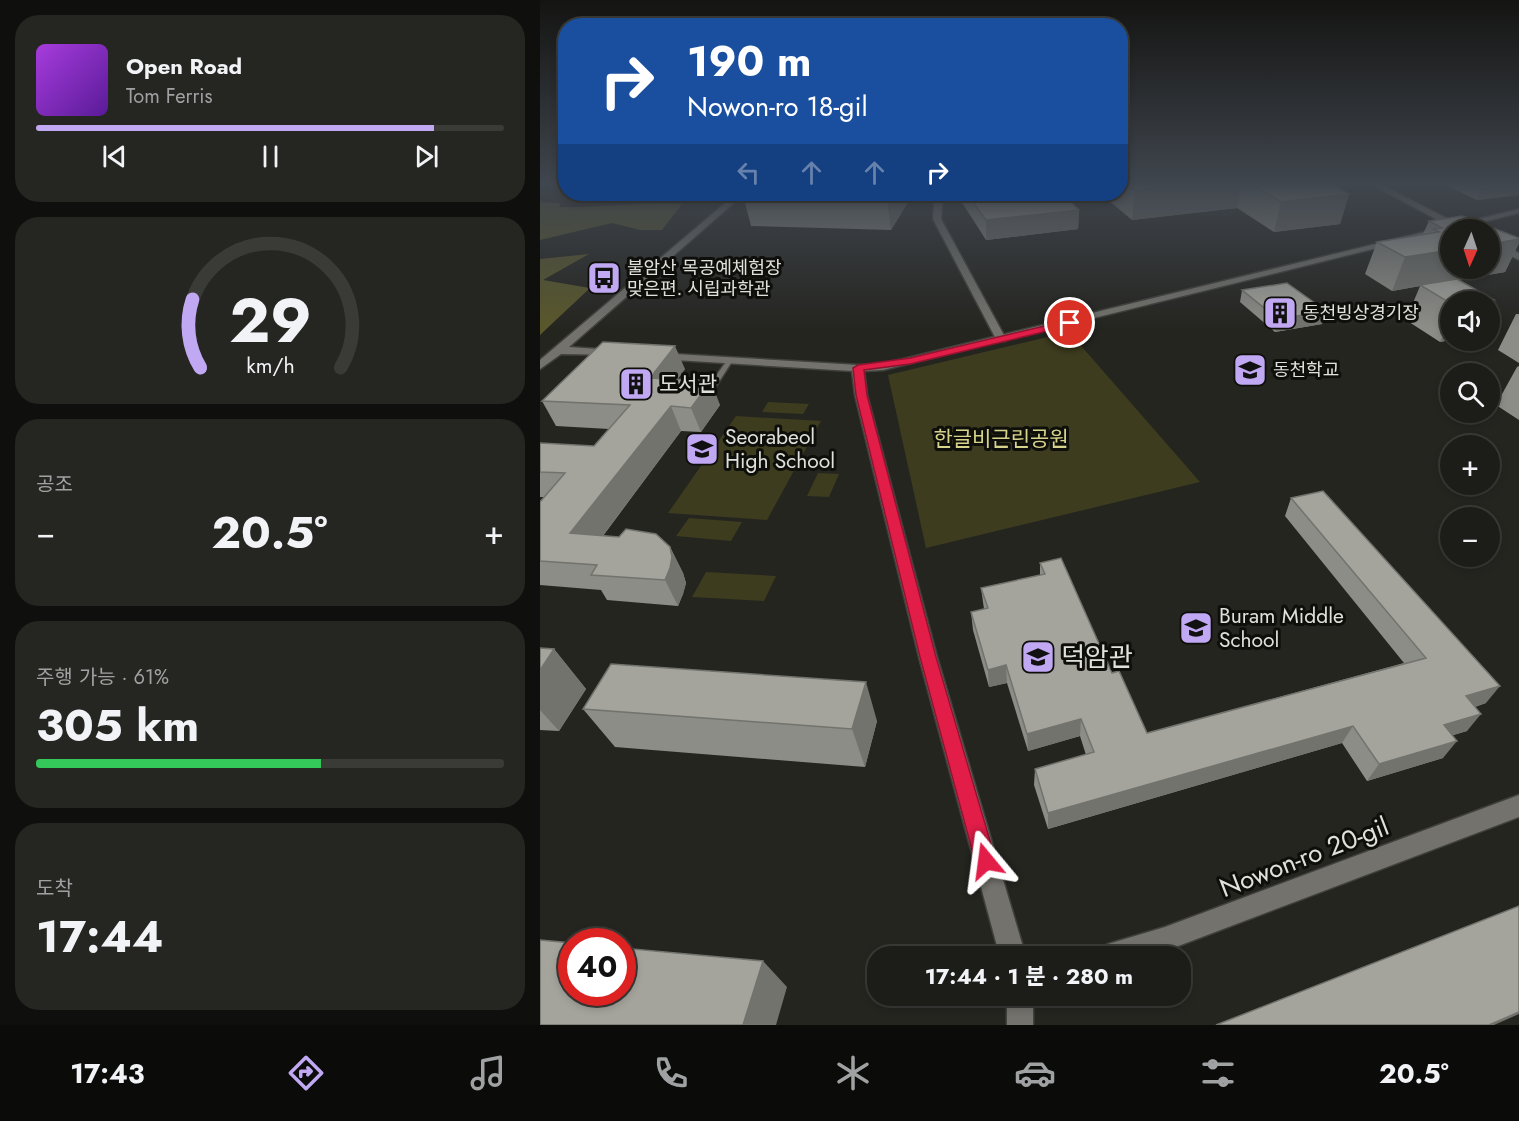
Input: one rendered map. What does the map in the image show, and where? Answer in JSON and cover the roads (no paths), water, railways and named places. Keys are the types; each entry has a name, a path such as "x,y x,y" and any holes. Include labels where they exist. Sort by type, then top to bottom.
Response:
{"street":[{"path":"540,366 696,232"},
{"path":"944,232 1001,339"},
{"path":"650,356 858,368 910,361 1440,233"},
{"path":"1500,247 1519,257"},
{"path":"558,350 627,354"},
{"path":"858,368 861,395 925,646 1010,946"},
{"name":"Nowon-ro 20-gil","path":"1143,946 1519,806"},
{"path":"1020,1006 1020,1025"}],"lane":[{"path":"705,396 730,360"}],"place":[{"name":"불암산 목공예체험장 맞은편. 시립과학관","path":"604,278"},
{"name":"동천빙상경기장","path":"1280,313"},
{"name":"동천학교","path":"1250,370"},
{"name":"도서관","path":"636,384"},
{"name":"Seorabeol High School","path":"702,449"},
{"name":"Buram Middle School","path":"1196,628"},
{"name":"덕암관","path":"1038,657"}],"park label":[{"name":"한글비근린공원","path":"1001,439"}]}
